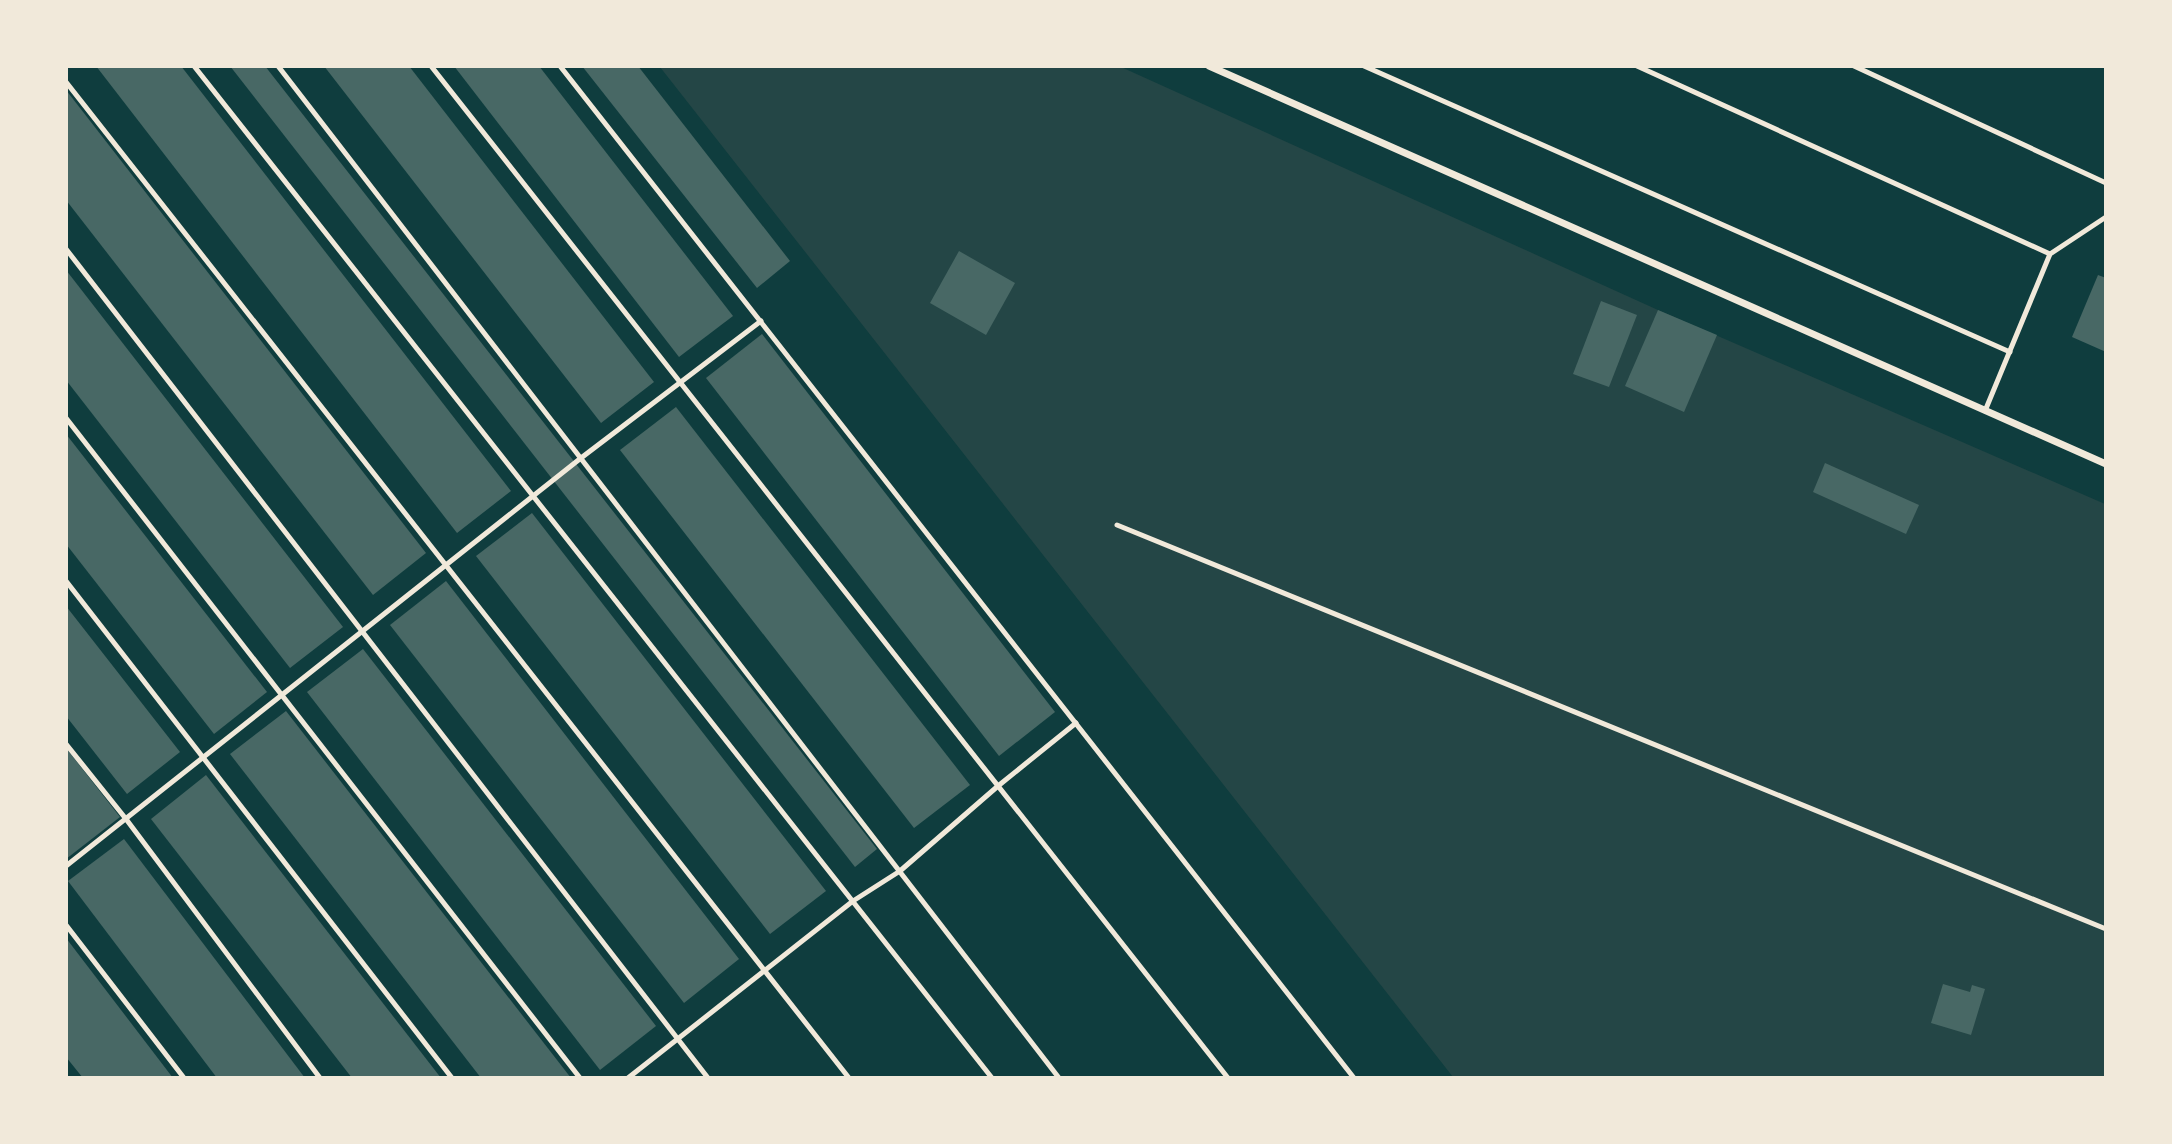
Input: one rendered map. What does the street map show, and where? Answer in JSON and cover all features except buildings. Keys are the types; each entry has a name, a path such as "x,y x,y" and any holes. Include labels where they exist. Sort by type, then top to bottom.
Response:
{"street":[{"path":"1209,66 2105,464"}],"lane":[{"path":"194,66 992,1077"},
{"path":"278,66 1059,1077"},
{"path":"430,66 1228,1077"},
{"path":"560,66 1354,1077"},
{"path":"1364,66 2010,352"},
{"path":"1637,66 2050,254"},
{"path":"1854,66 2105,183"},
{"path":"66,82 849,1077"},
{"path":"1985,411 2050,254 2105,217"},
{"path":"66,249 708,1077"},
{"path":"66,866 581,458 761,321"},
{"path":"66,418 580,1077"},
{"path":"1118,525 2105,929"},
{"path":"66,581 452,1077"},
{"path":"628,1077 853,901 900,871 1076,723"},
{"path":"66,744 126,819 320,1077"},
{"path":"66,925 184,1077"}],"shaded area":[{"path":"660,67 1121,67 1658,310 2105,504 2105,1077 1453,1077"}]}
